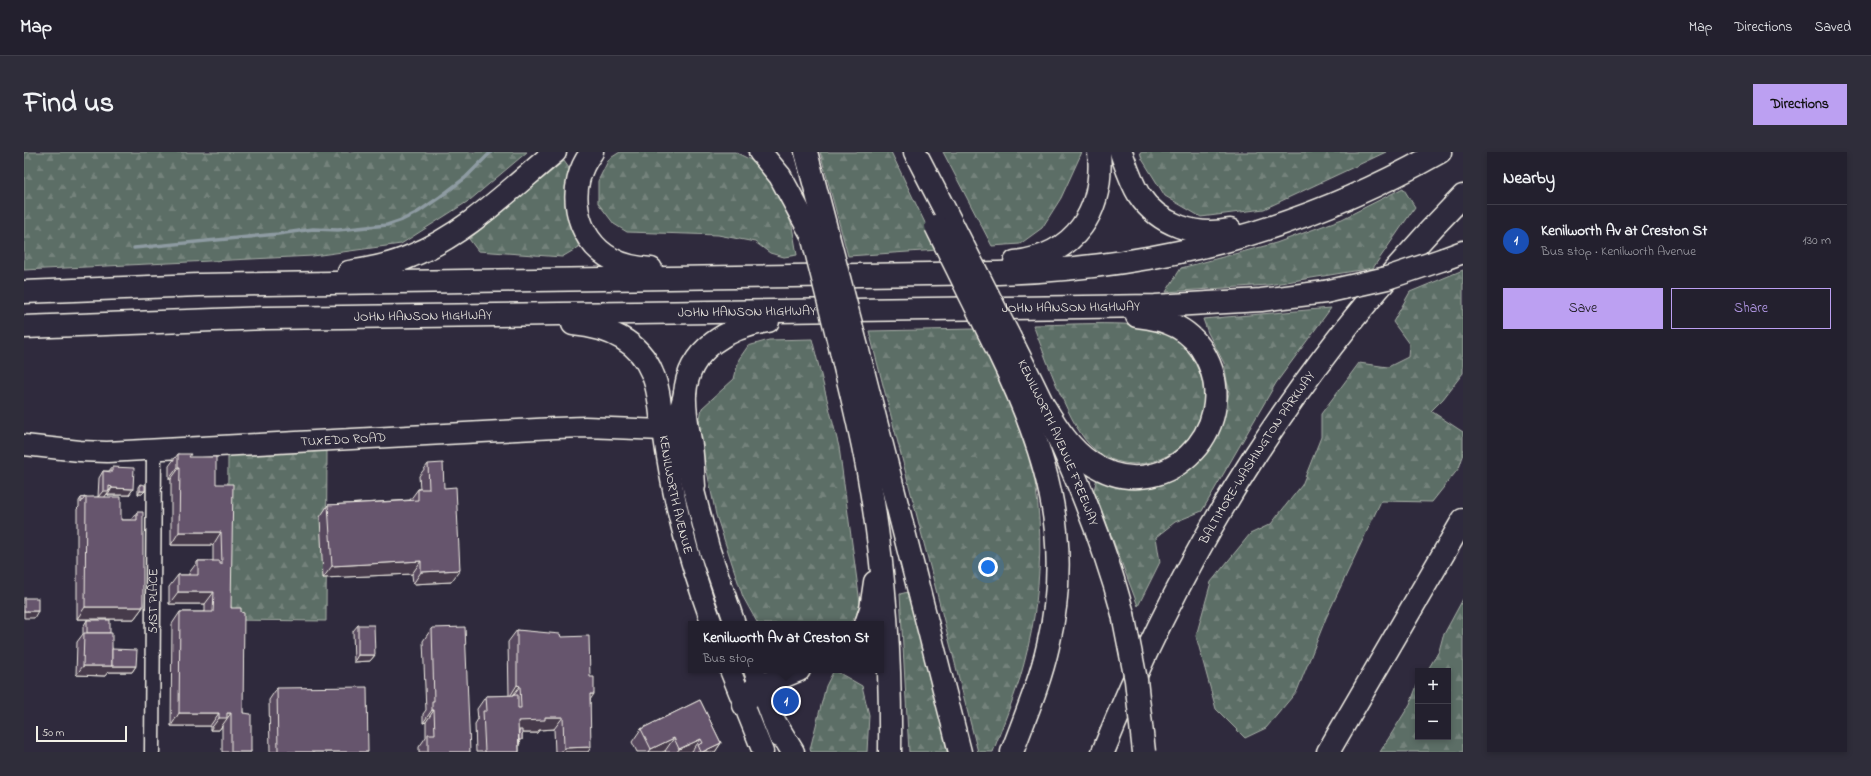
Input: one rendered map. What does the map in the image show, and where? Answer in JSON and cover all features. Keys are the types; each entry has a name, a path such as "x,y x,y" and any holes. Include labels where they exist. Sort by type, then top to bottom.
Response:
{"main road":[{"path":"242,284 368,269 395,263 413,256 462,228 555,152"},
{"path":"592,152 580,172 576,196 580,223 584,232 595,246 611,259 629,266 720,277"},
{"path":"760,152 777,170 820,236"},
{"path":"793,152 820,236 849,351 960,751"},
{"path":"806,152 820,236"},
{"path":"902,152 945,226"},
{"name":"KENILWORTH AVENUE FREEWAY","path":"915,152 945,226 1006,348 1045,408 1092,517 1111,572 1123,614 1137,687 1144,752"},
{"path":"905,274 1020,262 1041,257 1059,249 1080,229 1094,204 1099,182 1099,152"},
{"path":"1121,152 1134,186 1146,204 1164,219 1183,228 1213,233 1319,211"},
{"path":"24,292 242,284 905,274 1053,270 1167,256 1212,246 1269,229 1319,211 1388,180 1440,152"},
{"name":"BALTIMORE-WASHINGTON PARKWAY","path":"1103,752 1138,668 1180,581 1246,468 1291,401 1345,328 1402,261 1463,196"},
{"name":"JOHN HANSON HIGHWAY","path":"24,327 245,319 1154,306 1283,298 1325,292 1387,278 1454,256"},
{"path":"1045,408 1066,439 1092,464 1109,472 1121,475 1146,476 1169,468 1189,456 1197,448 1206,434 1213,418 1216,395 1213,373 1204,354 1193,338 1176,325 1155,318 1049,307"},
{"path":"489,315 595,327 611,332 624,340 642,356 653,374 657,391 662,430 672,424 679,414 690,376 701,356 715,341 729,331 756,323 836,311"},
{"path":"1006,348 1018,394 1039,446 1050,490 1057,545 1056,593 1049,641 1037,684 1012,752"},
{"path":"849,351 879,545 889,659 890,752"},
{"path":"685,393 694,486"},
{"name":"TUXEDO ROAD","path":"24,446 80,451 154,450 571,427 662,430"},
{"name":"KENILWORTH AVENUE","path":"662,430 676,438 683,449 712,555 734,621"},
{"name":"KENILWORTH AVENUE","path":"662,430 669,477 679,520 694,573 711,621"},
{"path":"1328,752 1463,520"},
{"path":"867,621 874,595 879,545"},
{"path":"731,673 763,752"},
{"path":"757,678 783,673"},
{"path":"744,705 757,678"},
{"path":"757,678 785,752"},
{"path":"774,721 793,752"}],"street":[{"name":"51ST PLACE","path":"152,752 154,450"}],"green space":[{"path":"24,152 527,152 470,200 401,244 313,256 24,270"},
{"path":"620,152 735,152 755,162 779,193 792,226 797,255 784,257 770,253 755,242 718,235 627,232 614,224 598,203 598,181 609,159"},
{"path":"820,152 891,152 938,250 848,256"},
{"path":"943,152 1082,152 1061,198 1042,228 1020,244 992,246"},
{"path":"1140,152 1386,152 1264,209 1201,217 1165,196 1142,159"},
{"path":"564,161 571,171 567,205 571,227 579,247 562,257 478,251 469,239"},
{"path":"1403,188 1415,207 1373,268 1268,285 1166,292 1181,268 1276,243 1342,219"},
{"path":"1463,270 1463,373 1443,399 1431,411 1463,432 1463,456 1459,468 1432,502 1381,501 1326,618 1297,691 1266,728 1245,738 1216,709 1196,636 1211,582 1250,534 1271,524 1302,485 1321,437 1321,414 1359,363 1388,367 1408,357 1409,344 1393,322 1410,292"},
{"path":"1331,308 1276,383 1202,511 1175,522 1156,537 1160,562 1138,606 1094,490 1097,478 1182,473 1210,449 1222,424 1229,393 1224,363 1208,333 1203,319"},
{"path":"1033,325 1141,325 1157,328 1172,334 1190,354 1202,383 1203,407 1195,429 1180,446 1161,458 1139,464 1116,461 1094,449 1076,426 1067,409"},
{"path":"975,329 1007,390 1022,427 1036,489 1039,521 1040,552 1038,584 1028,647 1017,687 993,752 978,752 869,331"},
{"path":"812,339 839,447 860,603 856,616 852,621 756,621 743,597 716,515 698,428 702,408 734,379 739,359 748,346 769,340"},
{"path":"327,450 326,621 227,620 228,454"},
{"path":"908,592 929,664 947,752 909,752 900,594"},
{"path":"1463,599 1463,752 1380,752 1410,704 1415,691 1415,740 1451,740 1451,668 1429,668 1439,651 1443,636"},
{"path":"832,673 839,673 862,686 869,715 867,752 811,752 810,749 826,686"}],"building":[{"path":"178,454 191,454 189,457 216,457 216,484 233,484 231,608 241,608 241,612 244,613 243,713 251,714 251,752 231,752 231,713 227,713 227,718 219,718 219,713 179,713 180,612 213,612 214,592 178,592 178,575 198,575 198,561 220,561 220,564 222,564 221,532 179,532 180,467 178,467"},
{"path":"443,463 444,488 456,487 460,570 421,572 421,561 332,566 328,505 418,500 418,489 429,489 428,464"},
{"path":"112,467 134,468 133,489 112,488 109,486 109,491 103,491 103,471 112,472"},
{"path":"140,484 145,485 145,491 140,491"},
{"path":"86,497 121,497 121,520 137,520 137,512 143,512 143,607 85,607"},
{"path":"24,598 38,598 38,611 24,611"},
{"path":"87,620 110,620 110,633 87,633"},
{"path":"358,625 374,625 375,655 358,655"},
{"path":"465,627 470,752 428,752 428,734 435,734 434,710 432,710 432,701 434,701 432,628"},
{"path":"517,630 560,634 561,637 589,636 590,677 594,677 594,694 590,694 591,747 564,748 563,717 545,717 545,720 518,721 519,752 485,752 483,711 487,711 486,696 518,695 518,708 521,708 520,686 517,685"},
{"path":"84,633 112,633 112,666 83,666"},
{"path":"112,649 137,650 136,666 112,666"},
{"path":"367,687 368,752 278,752 277,688"},
{"path":"700,700 721,743 701,752 698,745 703,743 701,739 679,749 674,738 651,749 641,729"},
{"path":"519,730 522,730 522,740 519,740"}],"waterway":[{"path":"134,248 278,234 313,229 338,230 387,225 418,212 440,197 465,178 491,152"}],"place":[{"name":"Kenilworth Av at Creston St","path":"786,701"}]}
